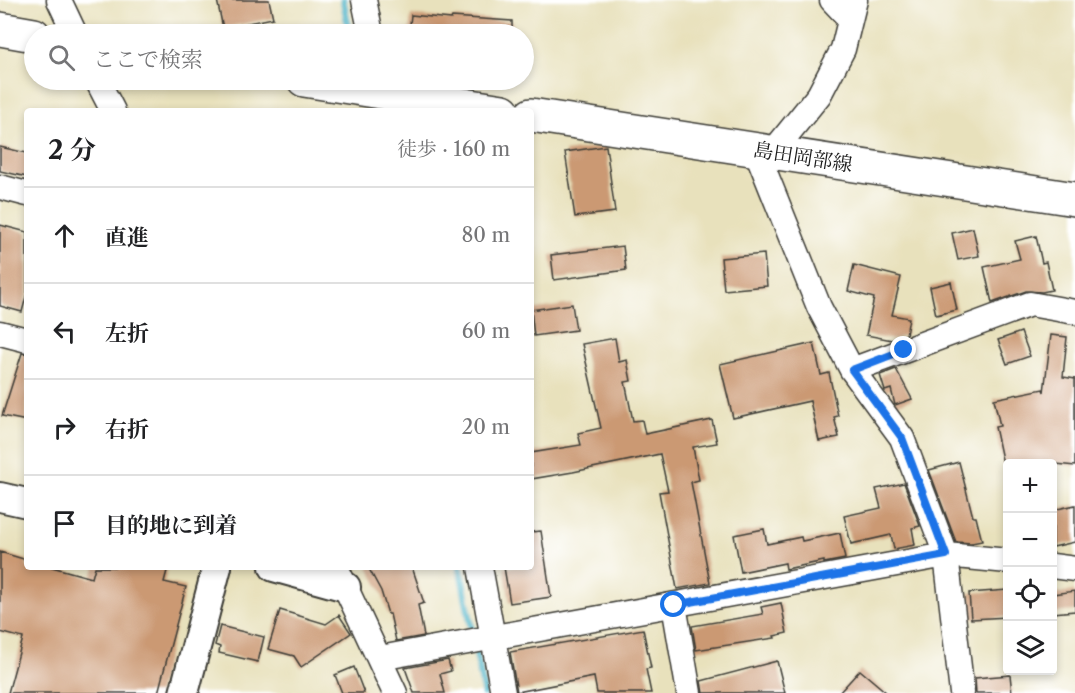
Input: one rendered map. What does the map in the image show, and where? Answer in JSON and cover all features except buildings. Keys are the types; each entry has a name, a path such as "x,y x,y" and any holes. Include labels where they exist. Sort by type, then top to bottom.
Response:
{"main road":[{"path":"0,29 24,33"},
{"path":"360,90 482,108"},
{"name":"島田岡部線","path":"534,115 1075,199"}],"street":[{"path":"59,0 70,24"},
{"path":"364,0 369,24"},
{"path":"832,0 852,9 843,49 819,95 764,151 819,307 852,370 902,438 946,555 962,693"},
{"path":"102,90 111,108"},
{"path":"0,187 24,193"},
{"path":"852,370 1030,304 1075,312"},
{"path":"0,333 24,339"},
{"path":"0,497 24,502"},
{"path":"380,658 946,555 1003,561"},
{"path":"1057,566 1075,568"},
{"path":"184,693 216,570"},
{"path":"294,570 341,577 395,693"},
{"path":"481,570 503,693"},
{"path":"674,605 689,693"}],"waterway":[{"path":"343,0 348,24"},
{"path":"461,570 484,693"}],"route":[{"path":"674,605 946,555 902,438 852,370 904,350"}]}
